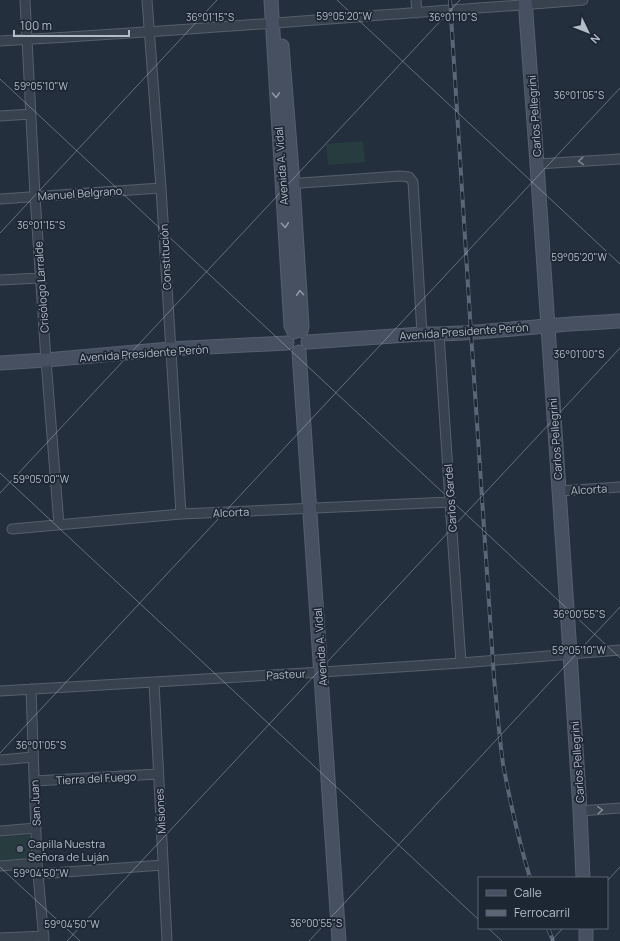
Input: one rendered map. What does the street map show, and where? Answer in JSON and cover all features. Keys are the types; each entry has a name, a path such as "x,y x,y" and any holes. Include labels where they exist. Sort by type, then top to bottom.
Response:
{"main road":[{"name":"Avenida A. Vidal","path":"271,0 276,23 287,184 302,326 298,337 288,346 294,352 299,352 322,672 339,941"},
{"name":"Avenida A. Vidal","path":"276,23 279,0"},
{"name":"Carlos Pellegrini","path":"525,3 570,654 583,877"},
{"name":"Avenida Presidente Perón","path":"0,363 298,337 471,333 620,321"},
{"path":"586,929 586,941"}],"street":[{"name":"Crisólogo Larralde","path":"25,0 40,278 59,525"},
{"name":"Constitución","path":"147,0 161,188 181,514"},
{"path":"416,0 417,13"},
{"path":"0,41 276,23 417,13 525,3 583,0"},
{"path":"0,116 30,114"},
{"path":"537,164 620,159"},
{"path":"287,184 400,176 409,177 413,182 422,334"},
{"name":"Manuel Belgrano","path":"0,199 161,188"},
{"path":"0,280 40,278"},
{"name":"Carlos Gardel","path":"439,334 461,663"},
{"name":"Alcorta","path":"559,491 620,487"},
{"name":"Alcorta","path":"12,529 181,514 450,502"},
{"name":"Pasteur","path":"0,691 461,663 620,650"},
{"name":"Misiones","path":"154,682 167,941"},
{"name":"San Juan","path":"31,689 37,863 44,938"},
{"path":"0,760 33,757"},
{"name":"Tierra del Fuego","path":"34,781 158,774"},
{"path":"580,811 620,808"},
{"path":"0,831 36,828"},
{"path":"0,866 37,863"},
{"path":"38,874 163,864"},
{"path":"0,938 44,938"}],"green space":[{"path":"363,141 365,162 328,165 326,144"},
{"path":"30,835 31,860 0,861 0,837"}],"railway":[{"path":"450,0 494,678 503,764 515,821 530,877"},
{"path":"548,929 553,941"}],"place":[{"name":"Capilla Nuestra Señora de Luján","path":"20,849"}]}
